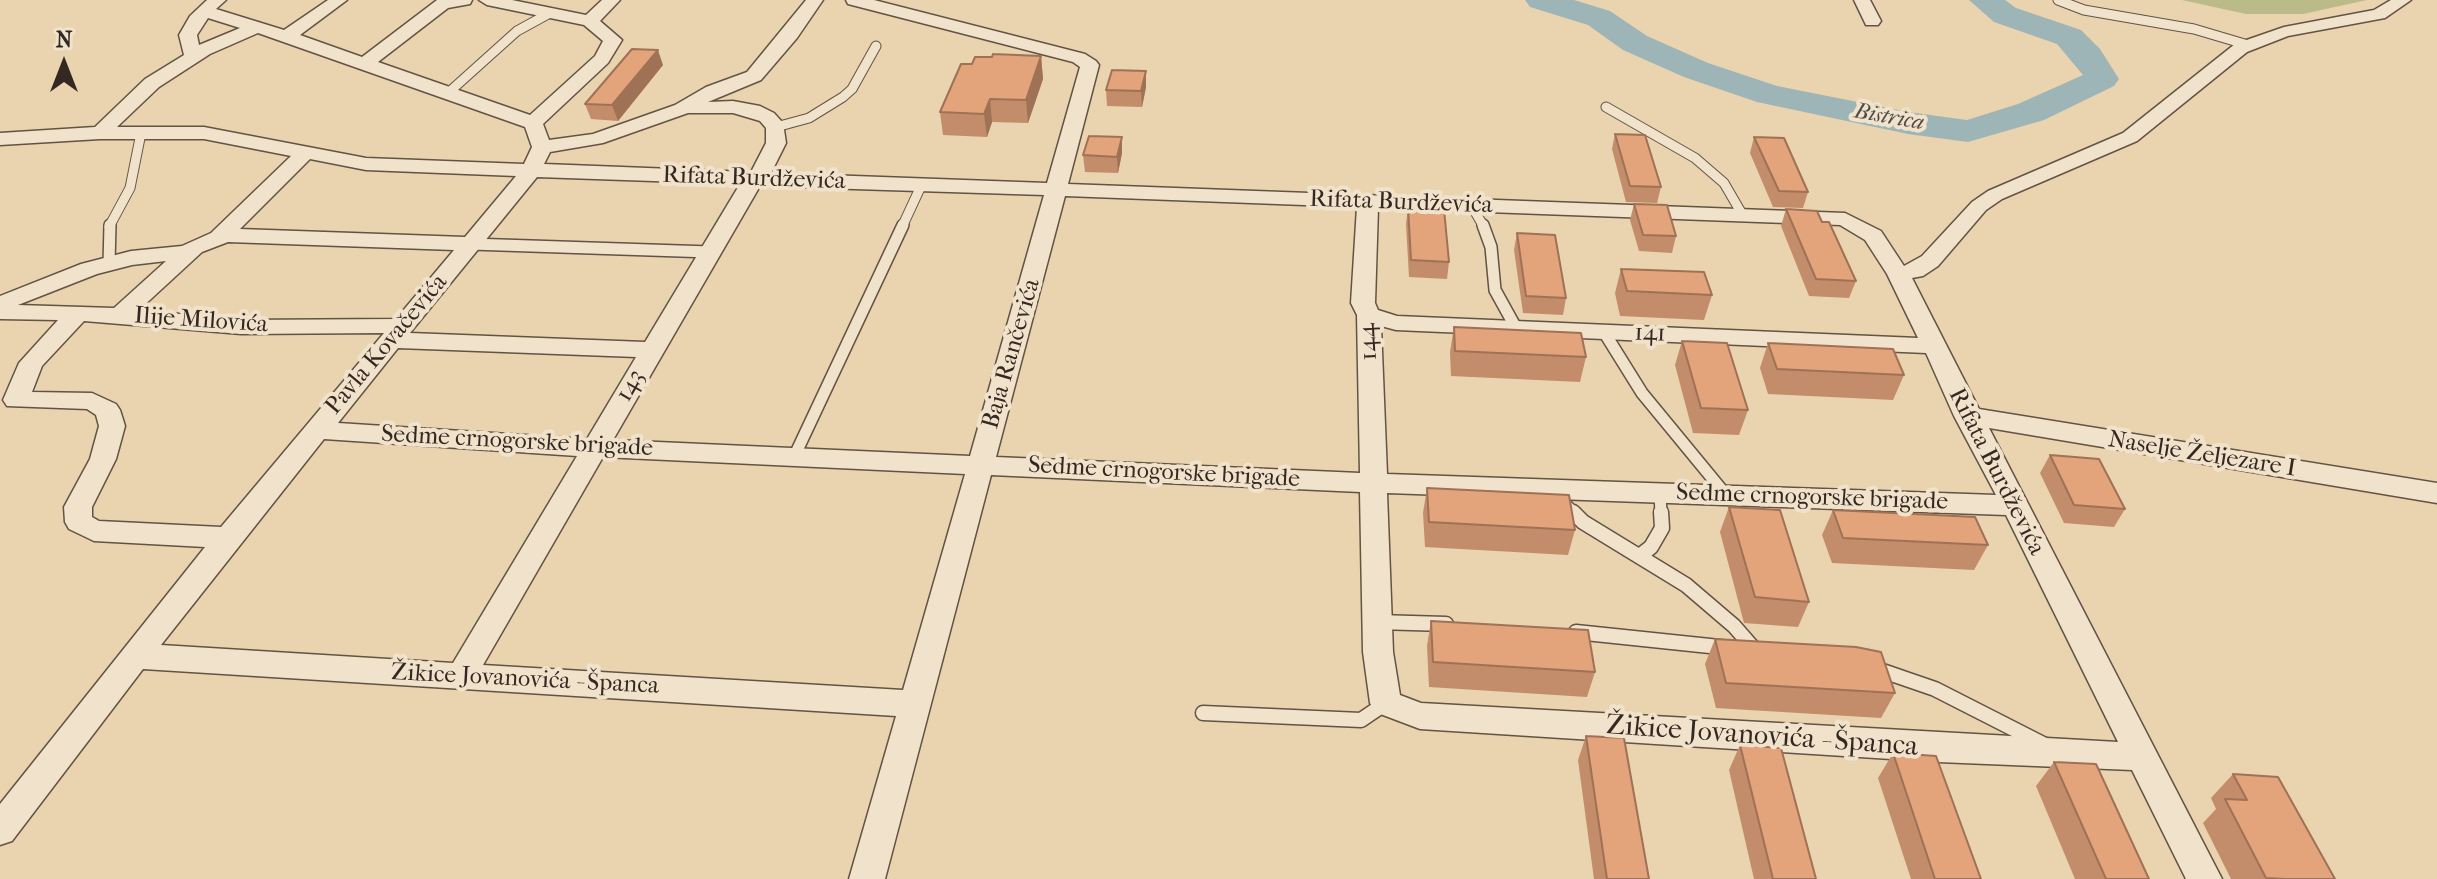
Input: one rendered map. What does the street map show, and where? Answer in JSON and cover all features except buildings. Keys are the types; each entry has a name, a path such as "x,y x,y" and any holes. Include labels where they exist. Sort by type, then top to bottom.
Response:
{"street":[{"path":"286,36 339,0"},
{"path":"364,64 443,4 464,0"},
{"path":"487,0 590,21 613,40 602,59 533,123"},
{"path":"590,21 612,0"},
{"path":"533,123 542,147 596,139 682,109 713,91 754,76 791,34 815,0"},
{"name":"Baja Rančevića","path":"854,0 1079,58 1090,65 1058,191 867,879"},
{"path":"1862,0 1872,21"},
{"path":"1898,274 1915,271 1930,261 1979,206 1995,195 2130,137 2227,56 2284,32 2379,14 2403,0"},
{"path":"193,56 188,35 196,20 211,7 257,27 533,123"},
{"path":"100,133 152,83 193,56 257,27"},
{"path":"682,109 733,107 753,110 767,117 776,127"},
{"name":"143","path":"461,676 755,180 776,143 776,127"},
{"name":"Rifata Burdževića","path":"0,139 100,133 204,133 366,164 1833,217 1855,223 1873,236 1898,274 1967,416 2204,879"},
{"name":"Pavla Kovačevića","path":"0,830 227,538 531,171 542,147"},
{"path":"120,315 187,252 219,237 305,153"},
{"name":"144","path":"1368,201 1363,303 1369,315 1377,622 1380,678 1386,703"},
{"path":"219,237 253,235 471,244"},
{"path":"0,304 109,264 131,258 187,252"},
{"name":"Ilije Milovića","path":"0,312 120,315 241,327 397,333 653,350"},
{"path":"78,313 31,363 16,400 92,401 107,410 112,426 103,459 78,507 79,522 94,531 227,538"},
{"name":"141","path":"1369,315 1396,323 1933,346"},
{"name":"Naselje Željezare I","path":"1967,416 2437,493"},
{"name":"Sedme crnogorske brigade","path":"317,430 595,448 1373,483 2013,505"},
{"name":"Žikice Jovanovića - Španca","path":"135,656 915,704"},
{"name":"Žikice Jovanovića - Španca","path":"1386,703 1420,716 2142,757"}],"lane":[{"path":"2058,0 2084,10 2174,25 2248,45"},
{"path":"448,93 517,31 548,14"},
{"path":"776,127 809,118 843,97 852,89 876,46"},
{"path":"1606,107 1695,158 1724,183 1742,214"},
{"path":"109,264 108,229 130,188 141,133"},
{"path":"794,457 921,186"},
{"path":"1471,205 1482,221 1491,247 1495,290 1500,304 1516,328"},
{"path":"471,244 710,252"},
{"path":"1604,332 1642,393 1726,495"},
{"path":"1554,489 1583,522 1641,555 1711,605 1763,651 1566,631"},
{"path":"1641,555 1651,547 1662,528 1660,493"},
{"path":"1377,622 1457,625"},
{"path":"1862,665 1935,689 2062,754"},
{"path":"1203,713 1361,720 1386,703"}],"green space":[{"path":"2182,0 2367,0 2303,14 2246,14"}],"waterway":[{"name":"Bistrica","path":"1541,0 1599,18 1635,43 1696,70 1769,95 1908,123 1968,131 2031,112 2102,79 2088,56 2069,37 2005,15 1985,0"}]}
